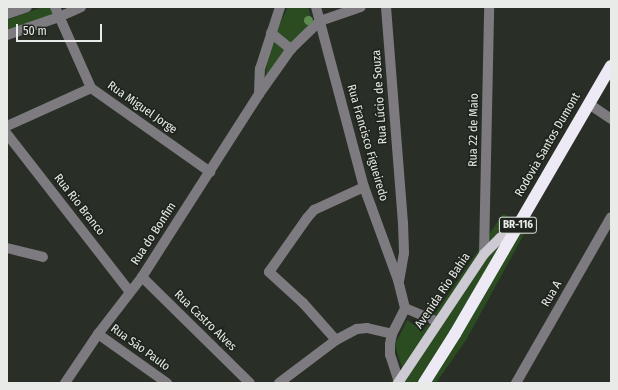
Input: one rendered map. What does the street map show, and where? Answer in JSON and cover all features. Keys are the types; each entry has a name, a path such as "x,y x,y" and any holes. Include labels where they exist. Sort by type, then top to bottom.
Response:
{"highway":[{"name":"Rodovia Santos Dumont","path":"424,383 455,334 611,66"}],"main road":[{"name":"Avenida Rio Bahia","path":"398,382 484,254 500,238 520,222"}],"street":[{"path":"7,14 27,7"},
{"name":"Rua Miguel Jorge","path":"56,7 59,17 91,88 210,172"},
{"name":"Rua do Bonfim","path":"259,94 260,69 280,7"},
{"name":"Rua Francisco Figueiredo","path":"316,7 364,187 398,280 405,308"},
{"path":"320,21 361,7"},
{"name":"Rua Lúcio de Souza","path":"386,7 403,222 404,253 398,280"},
{"name":"Rua 22 de Maio","path":"484,254 489,7"},
{"path":"7,35 59,17 77,8"},
{"name":"Rua do Bonfim","path":"65,383 98,334 142,277 259,94 291,49 320,21"},
{"path":"271,33 291,49"},
{"path":"7,126 91,88"},
{"path":"588,104 611,119"},
{"name":"Rua Rio Branco","path":"7,134 130,292"},
{"path":"336,340 303,303 269,272 314,210 364,187"},
{"name":"Rua A","path":"516,383 611,217"},
{"path":"7,248 43,257"},
{"name":"Rua Castro Alves","path":"142,277 250,383"},
{"path":"398,382 390,355 392,334 405,308 438,322"},
{"path":"279,383 336,340 357,329 367,328 392,334"},
{"name":"Rua São Paulo","path":"98,334 167,383"}],"green space":[{"path":"43,7 52,7 55,15 7,32 7,20"},
{"path":"288,7 308,7 312,21 284,52 265,77 272,40"},
{"path":"503,214 529,225 466,340 436,383 390,383 402,368 395,345 407,320 423,331"}]}
